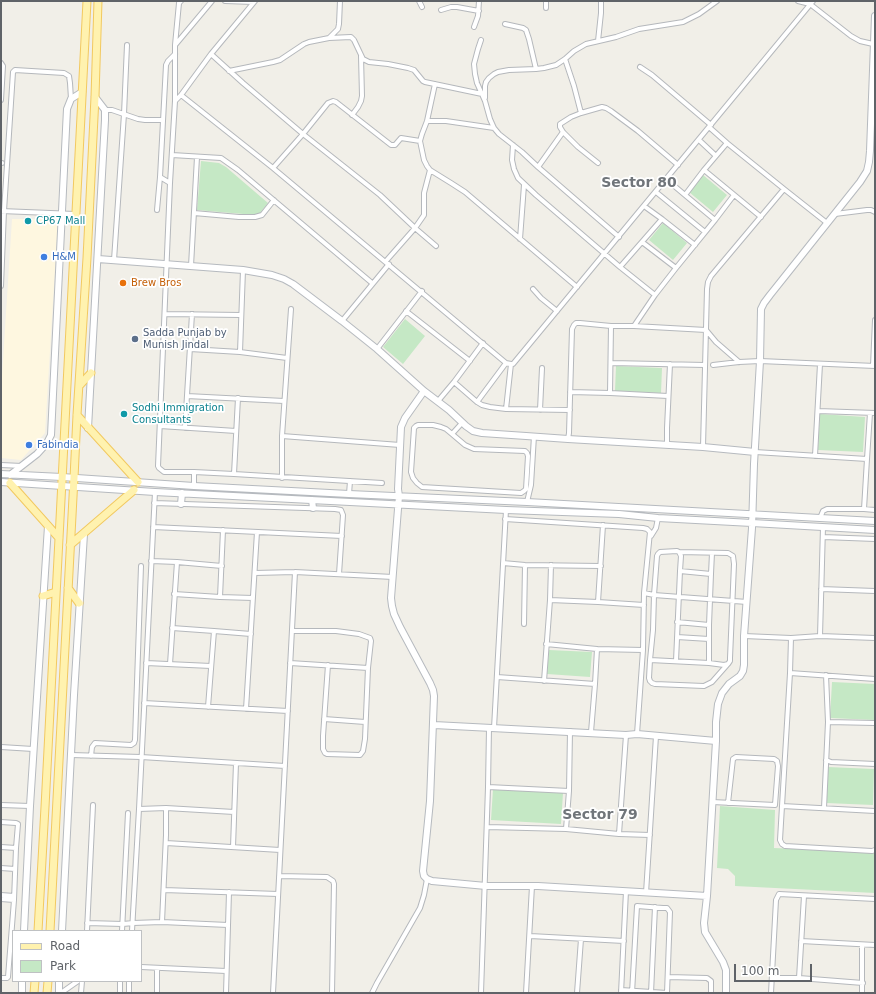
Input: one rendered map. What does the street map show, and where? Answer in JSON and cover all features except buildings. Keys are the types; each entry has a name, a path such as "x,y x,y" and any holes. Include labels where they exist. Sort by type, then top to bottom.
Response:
{"main road":[{"path":"50,930 77,415 87,258 98,1"},
{"path":"38,930 87,2"},
{"path":"79,386 91,373"},
{"path":"77,415 138,482"},
{"path":"10,483 59,538"},
{"path":"70,545 134,490"},
{"path":"68,588 80,604"},
{"path":"43,596 56,592"},
{"path":"34,993 35,982"},
{"path":"47,993 48,982"}],"street":[{"path":"181,1 179,3 175,45 175,101 158,466 164,472 234,474 382,483"},
{"path":"175,45 212,1"},
{"path":"225,1 254,2"},
{"path":"329,38 338,29 340,1"},
{"path":"419,1 422,7"},
{"path":"474,27 479,11 479,1"},
{"path":"546,1 546,8"},
{"path":"598,41 601,1"},
{"path":"485,101 485,86 488,78 498,72 536,69 556,65 579,47 586,44 616,37 639,29 683,22 699,14 717,1"},
{"path":"798,1 811,3 851,36 860,41 874,44"},
{"path":"175,101 254,2"},
{"path":"477,402 509,364 513,364 811,3"},
{"path":"441,10 457,6 479,11"},
{"path":"726,993 726,970 723,962 705,932 704,923 707,896 718,704 722,693 729,684 740,676 743,671 745,658 744,636 752,524 760,362 760,315 764,303 860,182 867,171 869,162 875,16"},
{"path":"505,24 526,30 536,69"},
{"path":"229,71 280,60 309,42 329,38 351,37 363,58 369,62 411,69 423,81 482,94"},
{"path":"481,40 474,64 475,74 494,128 499,134 619,237"},
{"path":"114,260 127,45"},
{"path":"157,210 166,65 175,54"},
{"path":"211,54 303,134 380,195 436,246"},
{"path":"352,115 358,107 362,96 361,55"},
{"path":"565,59 581,113"},
{"path":"1,63 3,66 1,100 11,100"},
{"path":"640,68 652,75 727,143 827,223"},
{"path":"1,286 3,211 13,72 15,70 64,73 69,76 71,100 67,109 51,435 43,449 10,475"},
{"path":"435,84 427,121 420,141 424,160 427,166 430,170 459,188 577,287"},
{"path":"71,100 82,92"},
{"path":"181,95 273,168 509,364"},
{"path":"88,428 105,120 104,110 95,97"},
{"path":"273,168 328,103 333,101 391,145 394,145 401,138 420,141"},
{"path":"598,163 562,132 560,124 581,113 602,107 606,108 638,131 678,165"},
{"path":"104,110 112,110 138,119 163,120"},
{"path":"427,121 494,128"},
{"path":"538,167 562,132"},
{"path":"698,140 716,156"},
{"path":"685,195 727,143"},
{"path":"513,145 512,160 514,169 518,178 524,185 604,254 655,295"},
{"path":"172,155 221,158 274,200 372,284"},
{"path":"191,266 197,157"},
{"path":"342,321 424,215 424,193 430,170"},
{"path":"704,170 761,217"},
{"path":"160,177 170,183"},
{"path":"666,179 715,220"},
{"path":"520,239 524,185"},
{"path":"703,447 708,282 714,272 784,189"},
{"path":"656,192 705,232"},
{"path":"634,326 655,295 734,195"},
{"path":"194,214 255,217 262,215 274,200"},
{"path":"644,206 695,245"},
{"path":"834,214 867,210 875,212"},
{"path":"3,211 75,214"},
{"path":"620,267 662,219"},
{"path":"642,242 676,268"},
{"path":"98,259 243,270 272,275 284,279 293,284 377,349 424,391 473,431 482,433 703,447 867,460"},
{"path":"240,352 243,270"},
{"path":"533,289 556,311"},
{"path":"377,349 422,291"},
{"path":"282,478 282,436 291,309"},
{"path":"406,311 470,361"},
{"path":"165,314 241,315"},
{"path":"185,428 192,314"},
{"path":"713,364 760,362 874,366 875,320"},
{"path":"568,439 572,329 576,323 706,330 716,342 739,362"},
{"path":"610,393 611,326"},
{"path":"438,401 483,342"},
{"path":"190,349 240,352 287,358"},
{"path":"611,363 705,365"},
{"path":"506,409 509,364"},
{"path":"667,445 670,364"},
{"path":"815,456 820,364"},
{"path":"540,410 542,368"},
{"path":"454,382 477,402 490,407 506,409 570,410"},
{"path":"424,391 405,418 401,427 398,489 399,496 391,598 394,614 433,690 434,696 430,801 423,871 424,876 432,881 486,886 532,886 707,896"},
{"path":"570,392 668,396"},
{"path":"187,396 284,401"},
{"path":"234,474 238,398"},
{"path":"818,411 873,413 867,460 864,509"},
{"path":"452,434 462,423"},
{"path":"418,425 433,425 446,429 452,434 465,445 474,449 525,451 528,456 526,489 521,493 422,487 413,478 411,472 414,428 418,425"},
{"path":"160,426 236,431"},
{"path":"282,436 400,444"},
{"path":"527,502 531,485 534,436"},
{"path":"1,465 22,466"},
{"path":"194,472 194,486"},
{"path":"1,474 194,486 875,521"},
{"path":"349,494 350,481"},
{"path":"1,482 182,494 619,514 752,524 875,530"},
{"path":"132,930 155,492"},
{"path":"181,504 182,494"},
{"path":"312,500 313,508"},
{"path":"154,503 341,510 343,514 339,574"},
{"path":"820,518 823,512 827,509 875,510"},
{"path":"482,993 488,787 491,728 497,677 506,510"},
{"path":"650,536 656,528 658,518"},
{"path":"505,519 643,528 648,529 650,532 644,593 643,650 638,734"},
{"path":"598,602 603,525"},
{"path":"24,930 33,749 48,526"},
{"path":"152,527 342,536"},
{"path":"820,636 823,527"},
{"path":"220,597 223,530"},
{"path":"246,709 258,532"},
{"path":"62,930 84,534"},
{"path":"823,537 875,539"},
{"path":"677,551 712,553 728,553 733,556 733,602 730,661 712,682 704,686 652,684 649,678 658,554 660,552 677,551"},
{"path":"676,661 681,556 679,552"},
{"path":"709,663 712,553"},
{"path":"151,561 222,566"},
{"path":"170,664 177,562"},
{"path":"503,564 601,566"},
{"path":"524,624 525,565"},
{"path":"544,681 551,565"},
{"path":"91,756 92,747 95,743 131,745 135,740 141,566"},
{"path":"680,571 711,574"},
{"path":"255,573 295,572 393,576"},
{"path":"273,993 295,572"},
{"path":"141,584 150,584"},
{"path":"821,589 875,591"},
{"path":"644,593 710,600 747,602"},
{"path":"174,594 253,598"},
{"path":"550,600 644,606"},
{"path":"677,622 709,625"},
{"path":"172,628 251,634"},
{"path":"208,707 214,631"},
{"path":"292,631 359,634 370,638 365,739 363,752 360,755 327,754 323,750 328,665"},
{"path":"744,636 791,638 820,636 875,638"},
{"path":"677,637 709,639"},
{"path":"791,638 780,840 785,846 875,850"},
{"path":"546,644 597,649 643,650"},
{"path":"591,732 597,649"},
{"path":"650,660 724,665 728,664"},
{"path":"146,663 211,666"},
{"path":"290,663 368,668"},
{"path":"790,673 875,679"},
{"path":"824,808 828,722 826,675"},
{"path":"497,677 595,684"},
{"path":"144,703 288,711"},
{"path":"324,719 365,722"},
{"path":"828,722 875,723"},
{"path":"434,724 626,735 638,734 716,741"},
{"path":"566,829 569,791 570,732"},
{"path":"619,834 626,735"},
{"path":"646,893 656,736"},
{"path":"1,747 33,749"},
{"path":"71,755 141,757 285,766"},
{"path":"712,802 728,803 775,805 778,766 777,761 774,759 736,757 733,759 728,803"},
{"path":"826,760 831,762 875,764"},
{"path":"233,847 236,763"},
{"path":"488,787 569,791"},
{"path":"1,805 30,806"},
{"path":"87,930 93,805"},
{"path":"782,806 875,811"},
{"path":"139,809 166,808 234,812"},
{"path":"162,922 166,843 166,808"},
{"path":"122,930 128,813"},
{"path":"1,822 18,824 8,977 1,978"},
{"path":"487,827 566,829 619,834 650,835"},
{"path":"166,843 280,850"},
{"path":"1,847 16,848"},
{"path":"1,868 15,869"},
{"path":"279,876 327,878 333,881 332,993"},
{"path":"372,993 420,908 427,879"},
{"path":"526,993 532,886"},
{"path":"164,890 278,894"},
{"path":"226,993 229,892"},
{"path":"626,892 621,991 632,992 667,993 670,912 667,908 637,906 632,992"},
{"path":"771,993 776,900 779,894 875,899"},
{"path":"1,895 14,898"},
{"path":"799,978 804,896"},
{"path":"1,899 14,898"},
{"path":"651,992 655,907"},
{"path":"87,923 123,924 162,922 228,925"},
{"path":"530,936 624,941"},
{"path":"577,993 581,939"},
{"path":"801,941 875,945"},
{"path":"862,945 862,993"},
{"path":"142,968 226,971"},
{"path":"157,968 157,993"},
{"path":"668,976 707,978 711,981 711,993"},
{"path":"772,978 799,978 863,983"},
{"path":"22,982 22,993"},
{"path":"59,982 60,993 76,982"},
{"path":"81,993 82,982"},
{"path":"120,982 120,993"},
{"path":"129,982 129,993"}],"shaded area":[{"path":"12,219 58,219 45,433 21,460 1,458 1,392"}],"green space":[{"path":"201,161 219,163 226,167 268,203 260,213 255,215 197,210"},
{"path":"703,175 727,195 713,212 689,192"},
{"path":"663,223 687,243 673,260 649,240"},
{"path":"405,319 425,336 403,364 383,347"},
{"path":"616,366 662,368 661,393 615,391"},
{"path":"820,414 865,417 863,452 818,450"},
{"path":"549,650 592,652 590,677 547,674"},
{"path":"832,682 875,684 875,720 830,718"},
{"path":"828,767 874,769 873,805 826,803"},
{"path":"493,789 563,793 561,824 491,820"},
{"path":"720,806 775,810 774,848 875,852 875,893 735,886 735,876 728,869 717,868"}],"place":[{"name":"CP67 Mall","path":"28,221"},
{"name":"H&M","path":"44,257"},
{"name":"Brew Bros","path":"123,283"},
{"name":"Sadda Punjab by Munish Jindal","path":"135,339"},
{"name":"Sodhi Immigration Consultants","path":"124,414"},
{"name":"Fabindia","path":"29,445"}],"district":[{"name":"Sector 80","path":"639,183"},
{"name":"Sector 79","path":"600,815"}]}
